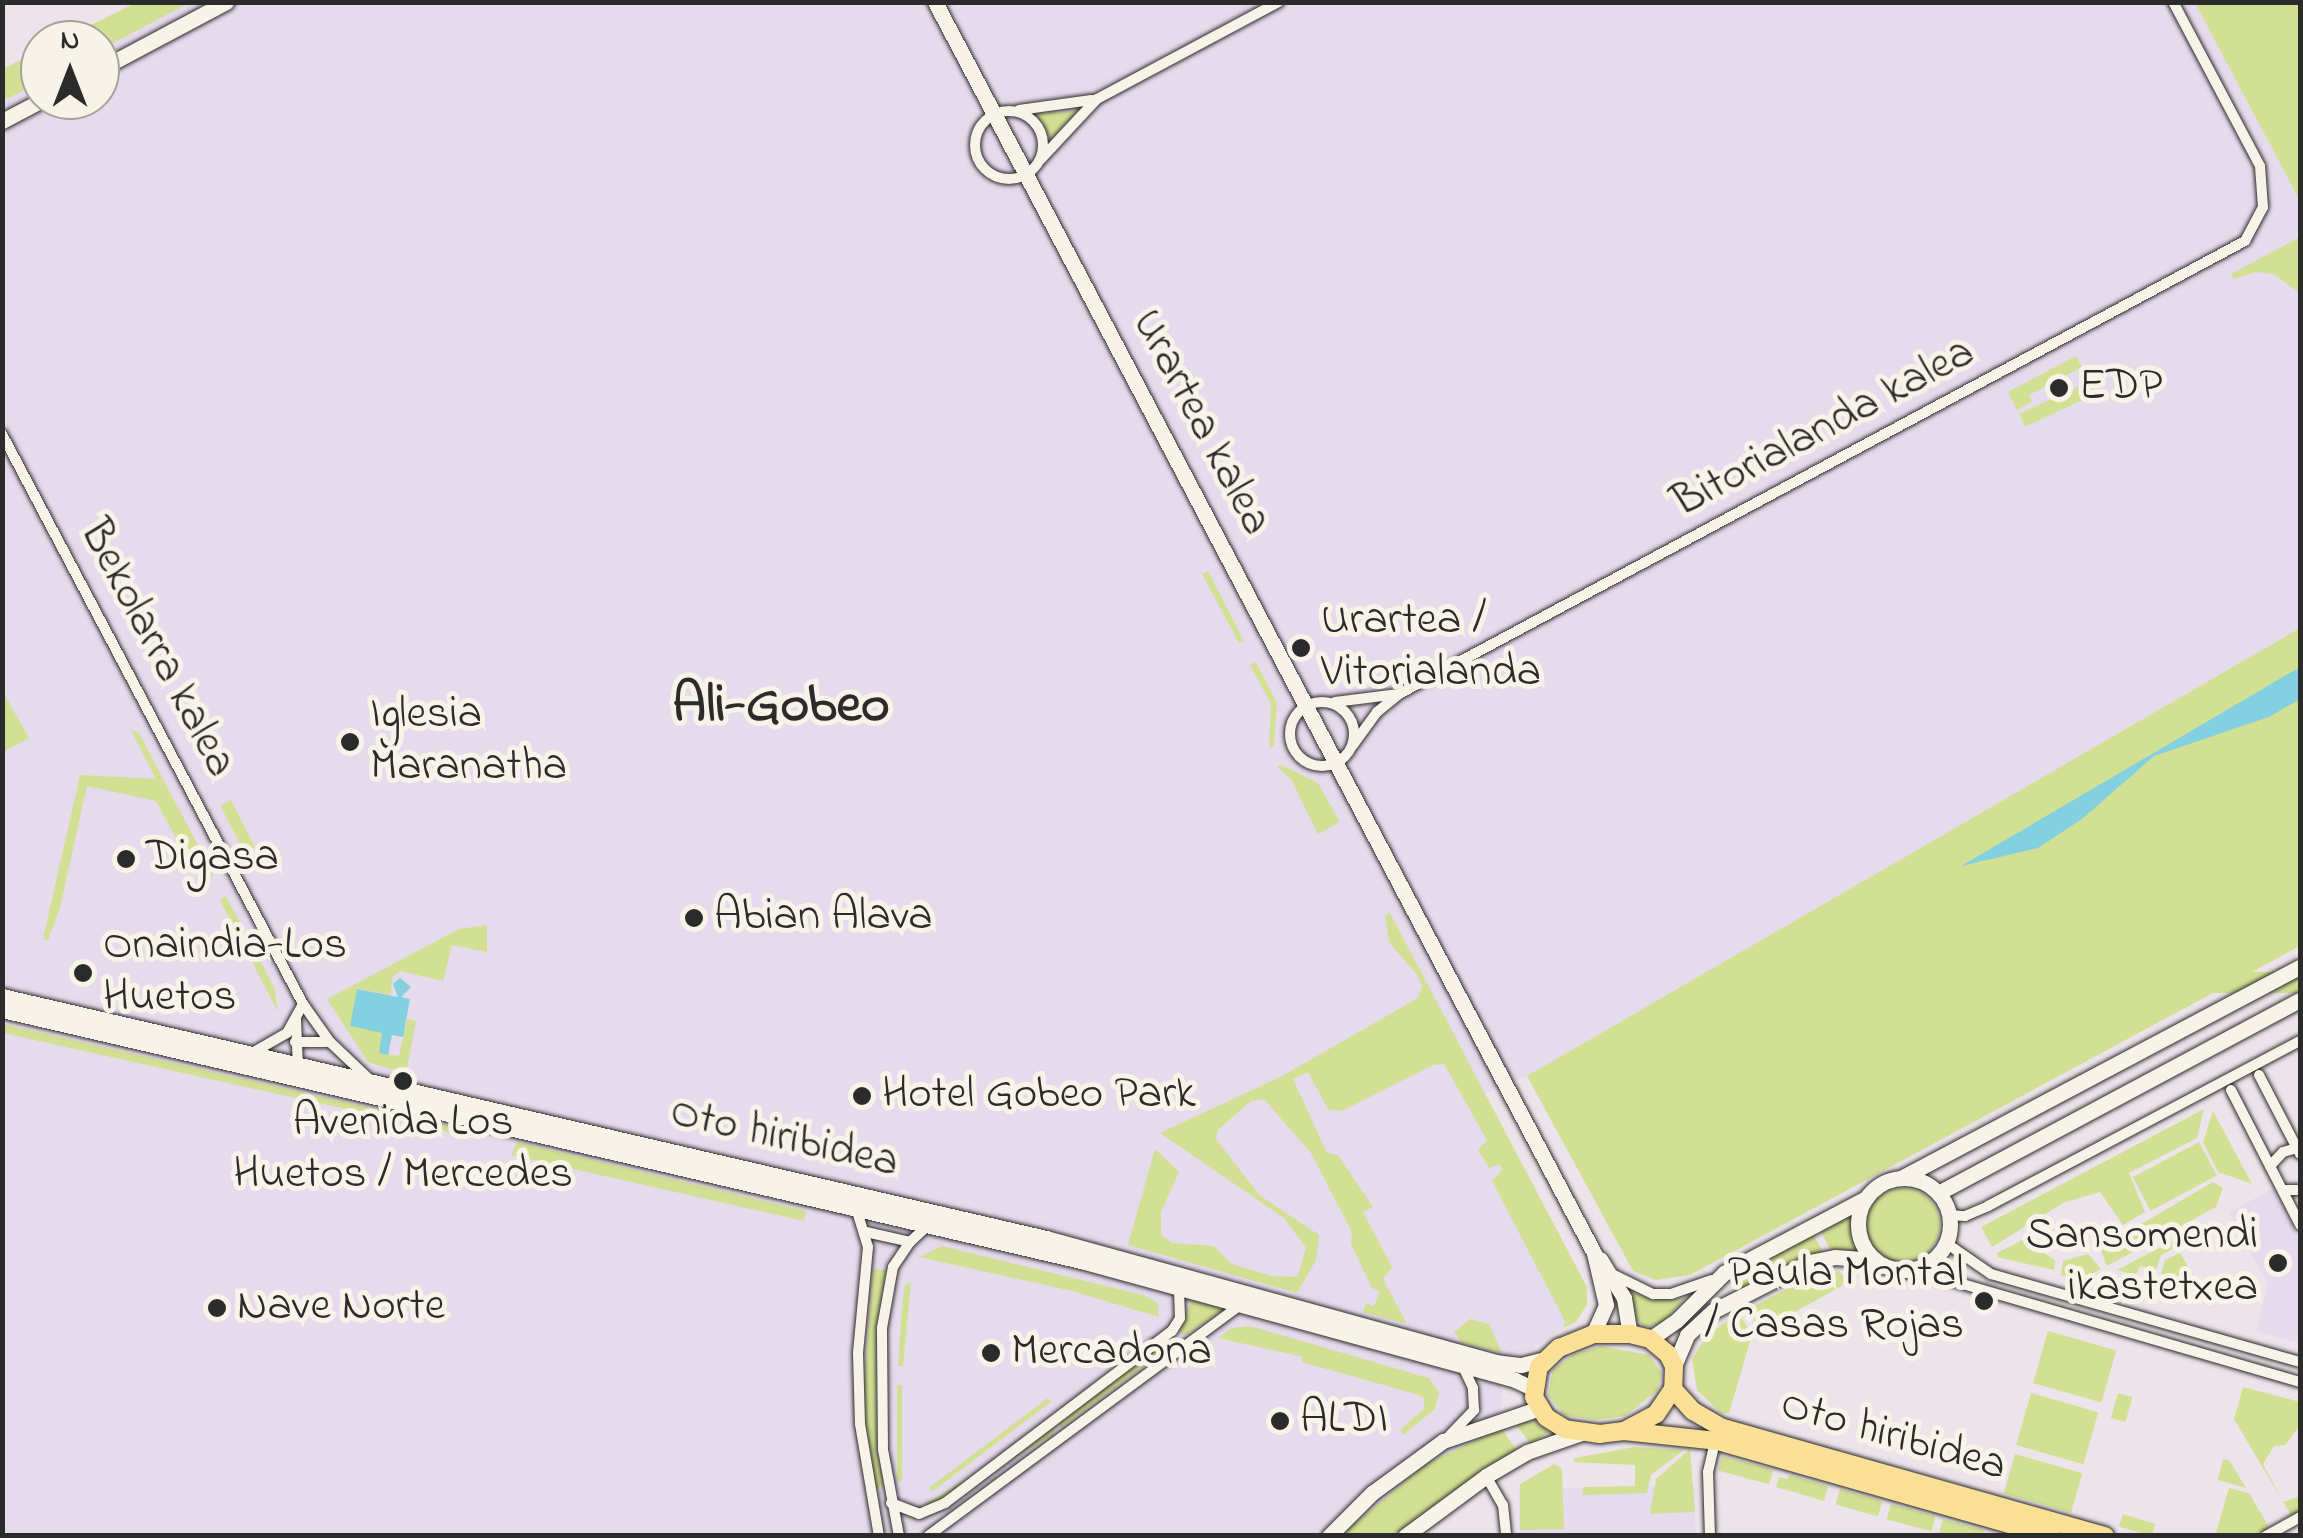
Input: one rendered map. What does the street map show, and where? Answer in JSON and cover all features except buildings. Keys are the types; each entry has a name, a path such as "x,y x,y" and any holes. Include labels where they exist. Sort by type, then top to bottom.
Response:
{"main road":[{"path":"1593,1334 1630,1334 1650,1340 1674,1366 1674,1389 1656,1414 1624,1431 1582,1433 1555,1424 1540,1408 1534,1390 1544,1359 1593,1334"},
{"name":"Oto hiribidea","path":"1674,1389 1693,1411 1723,1428 2105,1536"},
{"name":"Oto hiribidea","path":"1624,1431 1718,1441 2052,1536"}],"street":[{"path":"120,59 226,2"},
{"name":"Urartea kalea","path":"935,2 1594,1252 1612,1274 1624,1298 1630,1334"},
{"path":"1097,99 994,114 978,130 978,160 1001,179 1026,176 1097,99 1279,2"},
{"name":"Bitorialanda kalea","path":"1353,745 1377,712 1399,694 2245,242 2263,207 2260,166 2173,2"},
{"path":"1014,111 1034,122 1041,132 1041,159"},
{"name":"Bekolarra kalea","path":"2,434 303,1004 330,1042 369,1080"},
{"name":"Bitorialanda kalea","path":"1326,702 1399,694"},
{"path":"1326,702 1350,717 1353,745 1336,764 1312,765 1293,750 1290,726 1305,706 1326,702"},
{"path":"1612,1274 1653,1294 1670,1294 1718,1278 1866,1198 1881,1184 1901,1178 2300,967"},
{"name":"Oto hiribidea","path":"2,996 252,1053 299,1071 369,1080 1046,1238 1495,1362 1521,1365 1544,1359"},
{"path":"1938,1193 2300,1000"},
{"path":"252,1053 279,1040 303,1004"},
{"name":"Oto hiribidea","path":"2,1010 299,1071 928,1224 1179,1288 1534,1390"},
{"path":"296,1019 299,1071"},
{"path":"1949,1215 1965,1216 1988,1206 2300,1041"},
{"path":"295,1042 330,1042"},
{"path":"2259,1075 2299,1151 2282,1152 2270,1166"},
{"path":"2231,1090 2300,1225"},
{"path":"1901,1178 1927,1184 1938,1193 1949,1215 1946,1243 1932,1260 1911,1269"},
{"path":"2283,1190 2300,1190"},
{"path":"1866,1198 1860,1210 1860,1237 1875,1260"},
{"path":"855,1207 866,1232 868,1265 858,1353 860,1424 879,1536"},
{"path":"899,1536 891,1503 880,1399 882,1328 890,1276 910,1242 928,1224"},
{"path":"866,1232 910,1242"},
{"path":"1946,1243 1990,1274 2300,1362"},
{"name":"Urartea kalea","path":"1593,1334 1606,1305 1594,1252"},
{"path":"1674,1366 1687,1335 1713,1311 1808,1262 1834,1257 1875,1260 1892,1268 1911,1269 2300,1382"},
{"path":"1650,1340 1677,1320 1718,1278"},
{"path":"891,1503 919,1514 944,1503 1172,1330 1180,1318 1179,1288"},
{"path":"928,1536 1240,1305"},
{"path":"1329,1536 1372,1494 1444,1442 1474,1410 1473,1388 1463,1368"},
{"path":"1444,1442 1540,1408"},
{"path":"1405,1536 1486,1476 1527,1452 1582,1433"},
{"path":"1710,1536 1708,1472 1713,1451"},
{"path":"1486,1476 1503,1505 1506,1536"},
{"path":"2266,1536 2300,1518"}],"shaded area":[{"path":"189,2 2195,3 2300,201 2300,237 2279,248 2300,289 2300,628 1527,1076 1473,1099 1569,1311 1563,1328 1530,1350 1506,1354 1496,1447 1368,1535 3,1535 2,101 20,92 20,120 120,120 120,39"},
{"name":"Sansomendi ikastetxea","path":"2273,1189 2300,1240 2300,1343 2256,1331 2268,1285 2229,1212"},
{"path":"1694,1484 1696,1535 1520,1536 1518,1490"}],"green space":[{"path":"137,2 189,3 120,39 120,20 101,20"},
{"path":"2195,3 2300,5 2300,201"},
{"path":"20,60 20,92 3,101 3,69"},
{"path":"1080,109 1050,140 1037,113 1066,112"},
{"path":"2300,237 2300,293 2273,274 2256,272 2234,279 2231,274"},
{"path":"2076,356 2082,367 2029,395 2032,402 2017,410 2008,392"},
{"path":"2090,381 2096,394 2025,427 2019,414"},
{"path":"1208,571 1244,641 1239,643 1202,574"},
{"path":"2300,628 2300,946 1690,1275 1656,1280 1633,1271 1527,1076"},
{"path":"1256,662 1277,703 1274,745 1269,748 1271,704 1250,665"},
{"path":"2,690 29,738 3,752 2,752"},
{"path":"131,730 139,733 213,874 210,881 194,850 183,851 156,801 87,786 60,908 48,940 43,939 80,775 156,779"},
{"path":"1282,765 1318,783 1340,822 1318,834 1291,779 1277,767"},
{"path":"231,800 255,847 244,853 220,805"},
{"path":"226,896 274,987 278,1012 220,900"},
{"path":"1390,913 1587,1287 1587,1305 1575,1323 1563,1328 1565,1321 1492,1181 1502,1170 1500,1164 1489,1168 1478,1150 1487,1140 1444,1064 1433,1065 1342,1111 1328,1109 1308,1072 1293,1079 1327,1153 1338,1155 1373,1207 1363,1212 1392,1267 1383,1279 1407,1324 1363,1312 1366,1303 1374,1306 1380,1291 1372,1288 1351,1244 1352,1232 1311,1153 1264,1099 1251,1101 1218,1130 1216,1139 1259,1195 1319,1235 1316,1260 1297,1293 1128,1245 1155,1149 1179,1172 1161,1212 1161,1235 1172,1243 1214,1246 1232,1264 1272,1276 1297,1277 1306,1248 1284,1218 1160,1133 1282,1076 1418,998 1422,986 1417,975 1389,942 1385,916"},
{"path":"487,925 487,952 452,945 443,981 400,971 392,978 391,995 358,989 383,1032 379,1053 399,1056 407,1019 416,1021 406,1074 368,1062 327,999 459,929"},
{"path":"1869,972 2300,972 2300,993 1869,993"},
{"path":"3,1024 463,1129 462,1139 444,1131 3,1033"},
{"path":"2204,1109 2197,1138 2129,1173 2145,1212 2123,1225 2100,1192 2063,1203 1992,1247 1981,1227"},
{"path":"2213,1111 2252,1184 2218,1172 2203,1142"},
{"path":"518,1142 806,1211 804,1221 511,1155"},
{"path":"2199,1142 2217,1176 2151,1211 2133,1177"},
{"path":"2213,1182 2223,1188 2216,1207 2107,1266 2100,1248"},
{"path":"1903,1188 1929,1199 1940,1225 1929,1251 1903,1262 1877,1251 1866,1225 1877,1199"},
{"path":"1852,1213 1851,1234 1856,1252 1831,1251 1819,1228"},
{"path":"2209,1222 2213,1229 2205,1249 2196,1249 2189,1241 2161,1255 2156,1270 2140,1266 2136,1275 2117,1270"},
{"path":"1812,1232 1823,1252 1739,1291 1732,1275"},
{"path":"2023,1240 2055,1260 2054,1270 1997,1257 1997,1253"},
{"path":"942,1246 1143,1295 1157,1302 1159,1317 1072,1291 919,1257"},
{"path":"2180,1253 2190,1270 2174,1278 2161,1274 2165,1260"},
{"path":"2088,1254 2101,1269 2080,1280 2061,1275 2063,1261"},
{"path":"873,1269 886,1270 876,1350 877,1434 884,1486 872,1489 863,1392"},
{"path":"1839,1271 1845,1278 1842,1286 1760,1331 1748,1309 1810,1277"},
{"path":"911,1282 903,1366 898,1366 905,1285"},
{"path":"1631,1292 1651,1298 1685,1299 1660,1324 1645,1327 1636,1320"},
{"path":"1193,1297 1227,1307 1184,1336 1179,1331"},
{"path":"1739,1313 1752,1335 1729,1413 1721,1413 1697,1390 1692,1359 1707,1335"},
{"path":"1470,1319 1489,1324 1502,1353 1462,1343 1454,1332"},
{"path":"1250,1326 1429,1378 1439,1392 1435,1409 1403,1435 1400,1430 1424,1409 1424,1399 1419,1395 1302,1362 1303,1357 1218,1338 1232,1328"},
{"path":"2048,1331 2116,1351 2101,1402 2033,1383"},
{"path":"1174,1335 1179,1340 1061,1428 1058,1424"},
{"path":"1601,1346 1649,1355 1661,1372 1658,1390 1625,1416 1595,1420 1564,1415 1548,1395 1553,1369 1573,1355"},
{"path":"897,1385 902,1385 902,1481 897,1481"},
{"path":"2243,1387 2300,1402 2300,1425 2285,1445 2274,1446 2263,1464 2282,1500 2234,1419"},
{"path":"2031,1393 2098,1412 2083,1464 2016,1445"},
{"path":"2118,1393 2132,1397 2125,1422 2111,1418"},
{"path":"1048,1398 1051,1402 932,1492 929,1488"},
{"path":"1534,1420 1549,1432 1531,1444 1515,1424"},
{"path":"1052,1428 1055,1433 929,1509 926,1504"},
{"path":"1501,1428 1518,1452 1398,1535 1340,1536 1426,1464"},
{"path":"1634,1447 1684,1450 1651,1475 1647,1493 1583,1495 1583,1487 1635,1486 1635,1465 1573,1462 1575,1458"},
{"path":"1690,1449 1695,1512 1650,1514 1656,1479"},
{"path":"2015,1454 2082,1473 2071,1513 2004,1493"},
{"path":"1722,1456 1773,1470 1769,1484 1718,1470"},
{"path":"2223,1459 2229,1460 2246,1488 2218,1480"},
{"path":"1554,1464 1562,1469 1564,1529 1520,1530 1520,1484"},
{"path":"1789,1475 1828,1486 1824,1501 1776,1487 1779,1477 1787,1479"},
{"path":"2229,1488 2249,1493 2270,1529 2258,1535 2215,1536"},
{"path":"1840,1489 1882,1501 1878,1517 1836,1504"},
{"path":"2300,1496 2300,1513 2292,1517 2283,1502"},
{"path":"1891,1504 1935,1516 1931,1531 1887,1519"},
{"path":"2123,1514 2156,1524 2152,1536 2119,1526"},
{"path":"1943,1519 1984,1530 1983,1535 1939,1534"}],"water":[{"path":"2300,667 2300,699 2269,717 2154,756 2082,819 2038,848 1961,866"},
{"path":"400,978 411,987 401,997 410,999 403,1037 392,1035 388,1055 379,1053 382,1033 350,1026 357,989 398,997 393,984"}],"place":[{"name":"EDP","path":"2059,388"},
{"name":"Urartea / Vitorialanda","path":"1301,648"},
{"name":"Iglesia Maranatha","path":"350,742"},
{"name":"Digasa","path":"126,859"},
{"name":"Abian Alava","path":"694,918"},
{"name":"Onaindia-Los Huetos","path":"83,973"},
{"name":"Avenida Los Huetos / Mercedes","path":"403,1081"},
{"name":"Hotel Gobeo Park","path":"862,1096"},
{"name":"Sansomendi ikastetxea","path":"2278,1263"},
{"name":"Paula Montal / Casas Rojas","path":"1984,1301"},
{"name":"Nave Norte","path":"217,1308"},
{"name":"Mercadona","path":"991,1353"},
{"name":"ALDI","path":"1280,1421"}],"district":[{"name":"Ali-Gobeo","path":"781,708"}]}
